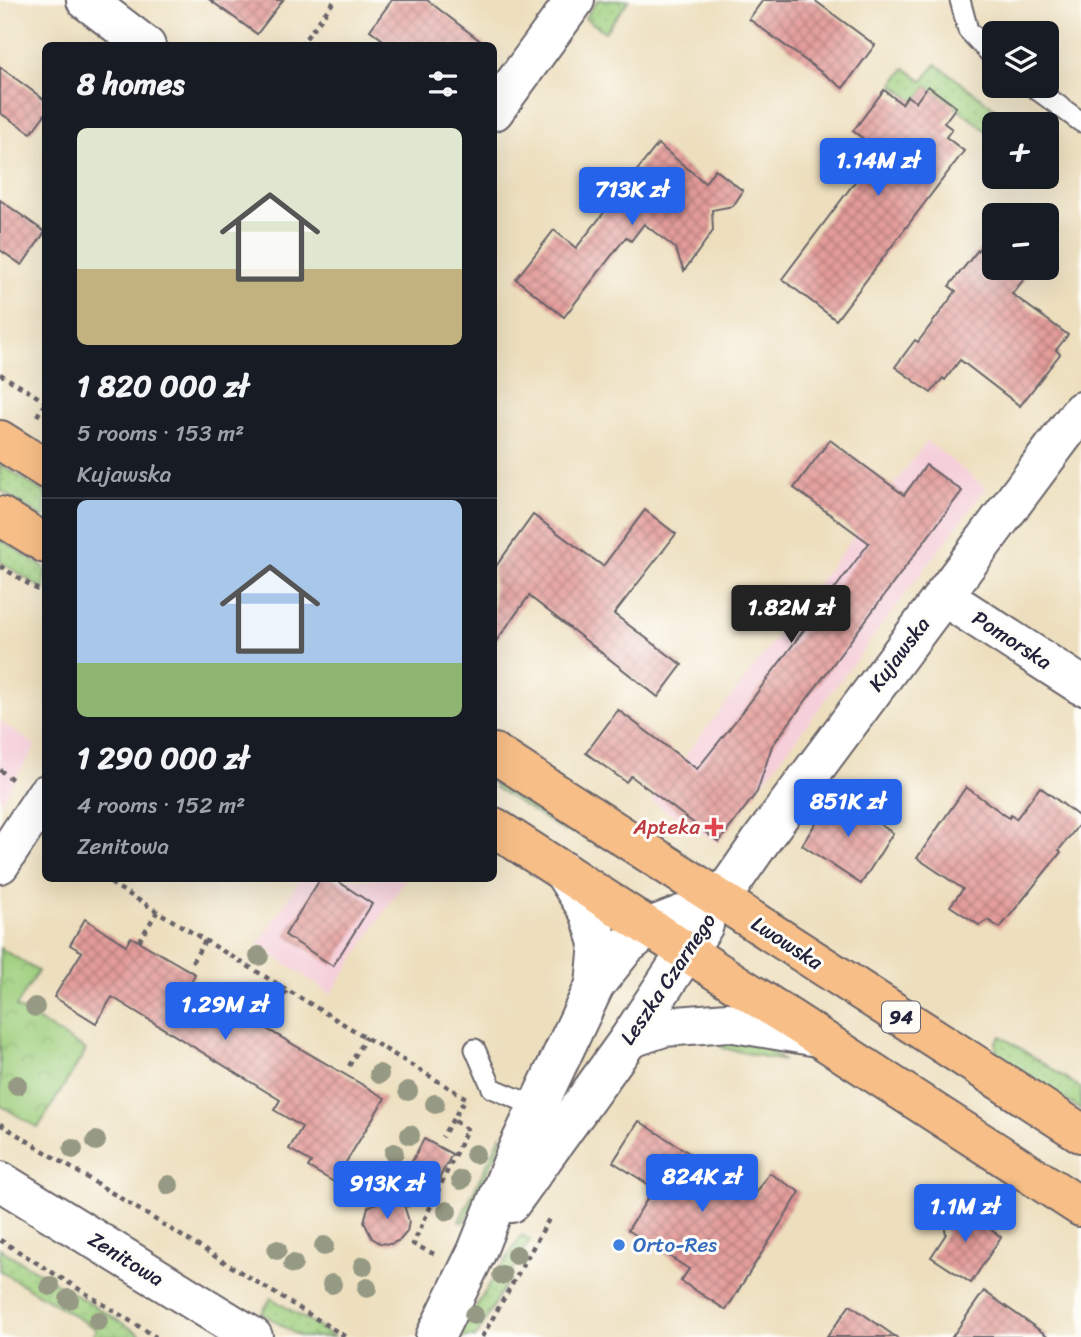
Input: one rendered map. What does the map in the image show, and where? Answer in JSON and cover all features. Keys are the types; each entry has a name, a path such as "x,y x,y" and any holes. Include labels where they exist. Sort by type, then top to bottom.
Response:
{"main road":[{"path":"0,440 42,466"},
{"path":"0,516 42,542"},
{"name":"Lwowska","path":"497,755 1081,1133"},
{"path":"497,829 1081,1207"}],"street":[{"path":"497,107 575,0"},
{"path":"104,5 142,42"},
{"name":"Kujawska","path":"720,900 763,838 1081,411"},
{"name":"Pomorska","path":"943,596 1081,685"},
{"path":"0,864 30,787"},
{"path":"562,870 589,912 599,943 595,985"},
{"name":"Leszka Czarnego","path":"435,1337 477,1251 517,1149 595,985 626,946 650,927 720,900"},
{"name":"Leszka Czarnego","path":"477,1251 629,1040 720,900"},
{"path":"629,1040 664,1027 728,1022 818,1037"},
{"name":"Zenitowa","path":"0,1181 253,1337"}],"lane":[{"path":"960,0 968,30 982,45"},
{"path":"1048,98 1081,122"},
{"path":"475,1049 492,1088 537,1107"}],"path":[{"path":"303,42 335,0"},
{"path":"0,374 42,400"},
{"path":"37,416 42,408"},
{"path":"0,566 42,592"},
{"path":"0,770 30,787"},
{"path":"108,882 466,1098 442,1137"},
{"path":"139,941 157,912"},
{"path":"191,962 205,941"},
{"path":"274,1013 287,990"},
{"path":"349,1066 366,1037"},
{"path":"439,1256 413,1244 467,1129 453,1120"},
{"path":"0,1124 346,1337"},
{"path":"482,1337 556,1209"},
{"path":"0,1240 156,1337"}],"shaded area":[{"path":"927,441 986,488 717,843 651,801"},
{"path":"0,721 36,746 0,804"},
{"path":"298,882 404,882 331,994 258,945"}],"green space":[{"path":"598,0 629,0 605,32 585,18"},
{"path":"936,64 1000,112 982,112 982,128 928,86 916,102 893,85 905,68 923,81"},
{"path":"0,464 42,491 42,517 0,490"},
{"path":"0,539 42,566 42,589 0,561"},
{"path":"497,779 570,825 565,832 497,789"},
{"path":"0,948 38,971 16,1007 86,1050 38,1128 0,1105"},
{"path":"708,1035 764,1047 784,1061 723,1048"},
{"path":"1001,1036 1081,1088 1081,1110 996,1055 996,1042"},
{"path":"501,1135 503,1140 464,1223 459,1221"},
{"path":"522,1235 530,1240 476,1337 456,1337"},
{"path":"0,1248 145,1337 92,1337 96,1329 0,1271"},
{"path":"271,1298 334,1337 300,1337 262,1313"}],"building":[{"path":"210,0 283,0 257,34"},
{"path":"392,0 427,0 482,42 386,42 370,30"},
{"path":"763,0 814,0 875,45 843,88 749,19"},
{"path":"0,67 42,98 42,118 31,133 0,113"},
{"path":"928,86 956,107 944,123 952,129 946,137 964,151 836,320 782,279 869,163 856,154 866,141 853,131 884,90 902,104 907,96 916,102"},
{"path":"658,144 705,183 715,169 743,191 733,206 712,210 713,231 684,271 675,248 644,224 631,241 626,237 564,317 516,279 554,230 576,248"},
{"path":"0,200 42,230 42,236 22,265 0,250"},
{"path":"982,245 982,280 1023,280 1012,294 1068,335 1056,350 1060,354 1020,406 960,360 931,393 895,367 915,340 918,342 956,291 949,286"},
{"path":"830,440 904,495 926,465 962,491 772,746 757,792 719,842 631,776 626,782 586,753 618,710 697,769 741,714 869,543 794,488"},
{"path":"645,510 676,534 614,614 682,665 658,697 529,596 497,640 497,565 533,515 603,566"},
{"path":"966,787 1009,818 1011,815 1016,819 1040,787 1081,818 1081,822 1059,850 1061,852 1000,928 988,920 979,925 950,906 963,889 917,858"},
{"path":"834,794 893,833 861,884 802,845"},
{"path":"318,882 339,882 372,904 333,966 285,935"},
{"path":"85,919 126,945 131,937 195,974 190,984 385,1098 334,1182 308,1167 311,1162 289,1149 302,1127 274,1110 280,1100 112,997 96,1023 54,997 82,952 70,945"},
{"path":"639,1121 755,1195 769,1173 800,1192 726,1310 681,1281 689,1269 628,1230 654,1188 613,1162"},
{"path":"424,1139 452,1154 439,1179 411,1163"},
{"path":"402,1199 409,1221 407,1232 400,1240 391,1244 380,1243 372,1238 364,1222 368,1207 380,1201"},
{"path":"959,1210 970,1214 1001,1237 971,1283 931,1257 946,1234 942,1214"},
{"path":"984,1291 1049,1337 952,1337"},
{"path":"850,1305 896,1337 827,1337"}],"place":[{"name":"Apteka","path":"714,827"},
{"name":"Orto-Res","path":"619,1245"}]}
